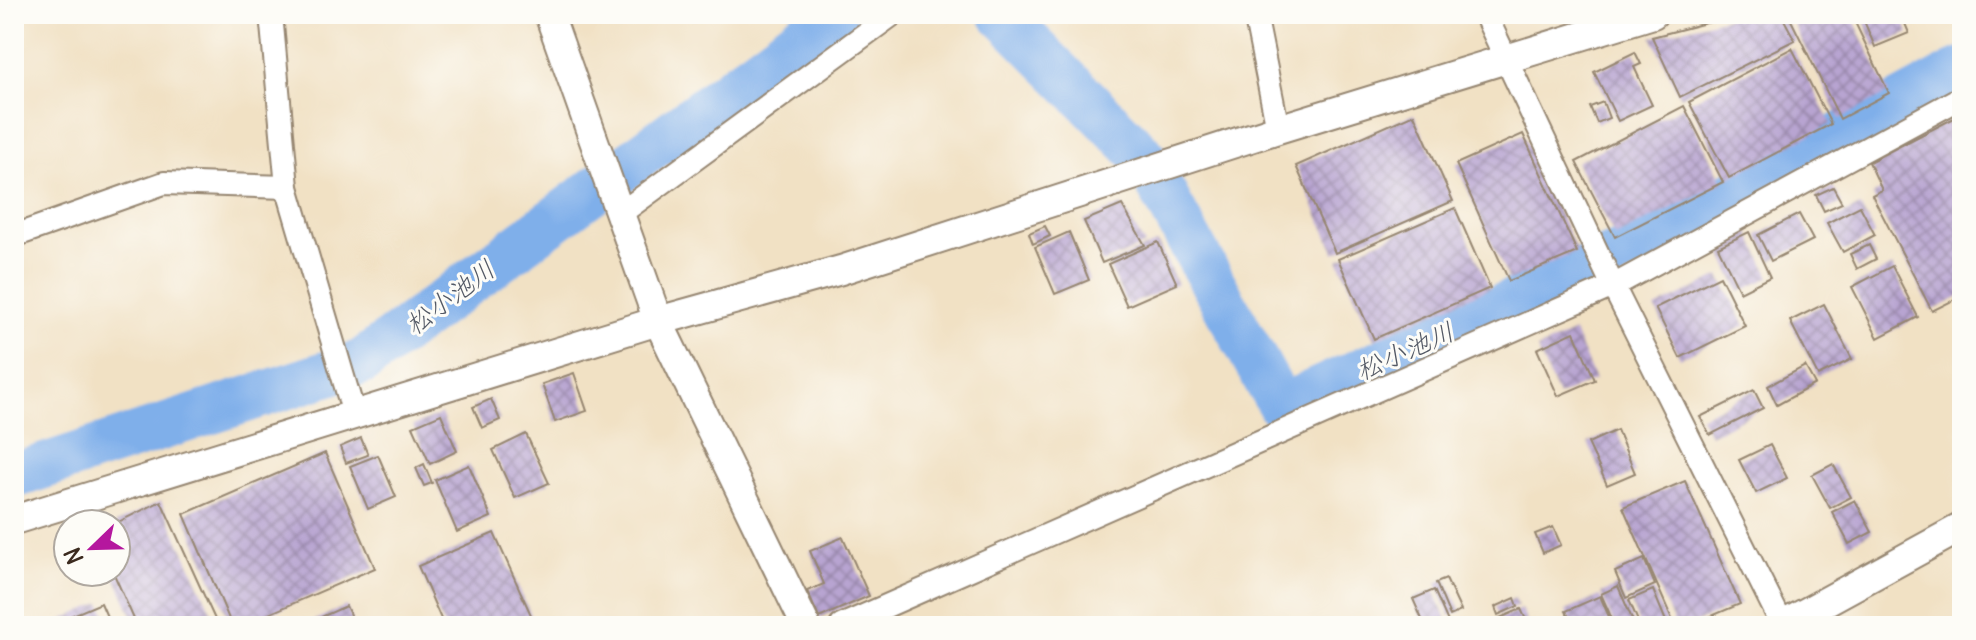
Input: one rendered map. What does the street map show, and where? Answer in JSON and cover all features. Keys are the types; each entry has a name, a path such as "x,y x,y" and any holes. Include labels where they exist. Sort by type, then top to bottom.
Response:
{"street":[{"path":"271,14 287,187 335,361 354,414"},
{"path":"549,14 658,321 806,626"},
{"path":"621,212 893,14"},
{"path":"1255,14 1278,129"},
{"path":"1485,14 1611,282 1782,626 1962,527"},
{"path":"14,520 658,321 841,270 1278,129 1653,14"},
{"path":"841,626 1611,282 1962,97"},
{"path":"14,236 164,183 287,187"}],"building":[{"path":"1741,14 1781,14 1795,40 1680,97 1652,37"},
{"path":"1788,14 1851,14 1889,93 1840,119"},
{"path":"1861,14 1901,14 1909,33 1875,47"},
{"path":"1792,48 1831,124 1729,178 1689,102"},
{"path":"1635,52 1641,64 1634,67 1652,105 1618,121 1594,72"},
{"path":"1603,102 1609,118 1597,123 1590,107"},
{"path":"1684,106 1723,182 1615,237 1576,162"},
{"path":"1414,114 1453,201 1335,253 1296,166"},
{"path":"1962,114 1962,296 1932,311 1872,195 1882,190 1869,162"},
{"path":"1523,134 1577,252 1509,281 1456,164"},
{"path":"1833,187 1842,203 1824,211 1816,195"},
{"path":"1122,205 1145,245 1102,263 1084,221"},
{"path":"1860,206 1875,235 1843,252 1827,223"},
{"path":"1455,208 1490,288 1374,339 1338,259"},
{"path":"1799,214 1813,240 1771,261 1758,235"},
{"path":"1045,226 1050,236 1033,244 1029,233"},
{"path":"1069,232 1089,280 1055,294 1035,247"},
{"path":"1749,232 1770,277 1740,292 1718,247"},
{"path":"1158,242 1177,284 1127,306 1108,264"},
{"path":"1869,245 1876,259 1857,269 1850,254"},
{"path":"1892,266 1918,317 1878,338 1852,287"},
{"path":"1720,276 1745,326 1680,358 1655,308"},
{"path":"1824,304 1852,359 1818,376 1790,321"},
{"path":"1574,332 1595,380 1558,396 1537,349"},
{"path":"1805,366 1815,384 1777,405 1768,386"},
{"path":"574,373 587,411 555,422 542,384"},
{"path":"1754,390 1763,408 1710,435 1700,417"},
{"path":"491,399 500,420 482,428 473,407"},
{"path":"441,414 457,451 430,464 413,426"},
{"path":"1617,430 1635,473 1607,485 1588,443"},
{"path":"526,434 549,483 515,498 493,450"},
{"path":"361,438 368,455 346,463 340,447"},
{"path":"1770,445 1787,478 1756,493 1739,460"},
{"path":"325,453 375,568 241,626 232,626 184,514"},
{"path":"378,455 396,497 368,509 350,466"},
{"path":"424,464 432,483 424,486 416,468"},
{"path":"1833,464 1851,497 1830,508 1812,475"},
{"path":"469,465 491,517 457,532 435,480"},
{"path":"1685,481 1740,604 1688,626 1675,626 1623,507"},
{"path":"1855,500 1872,532 1849,544 1832,512"},
{"path":"161,501 218,626 137,626 120,588 132,588 132,515"},
{"path":"1553,527 1561,545 1543,553 1535,534"},
{"path":"494,533 536,626 444,626 418,566"},
{"path":"843,537 869,596 819,618 807,591 824,584 810,551"},
{"path":"1644,559 1655,585 1626,598 1615,572"},
{"path":"1446,579 1461,611 1450,616 1436,583"},
{"path":"1618,586 1635,626 1615,626 1601,594"},
{"path":"1434,590 1449,624 1445,626 1425,626 1413,599"},
{"path":"1653,590 1668,626 1640,626 1629,600"},
{"path":"1600,596 1613,626 1573,626 1566,611"},
{"path":"1515,598 1518,606 1498,615 1495,607"},
{"path":"101,603 111,626 64,626 61,620"},
{"path":"346,606 355,626 301,626"},
{"path":"1521,609 1529,626 1481,626"}],"waterway":[{"name":"松小池川","path":"14,476 362,362 832,14"},
{"path":"827,43 869,14"},
{"name":"松小池川","path":"1001,14 1143,156 1281,407 1640,244 1962,70"}]}
